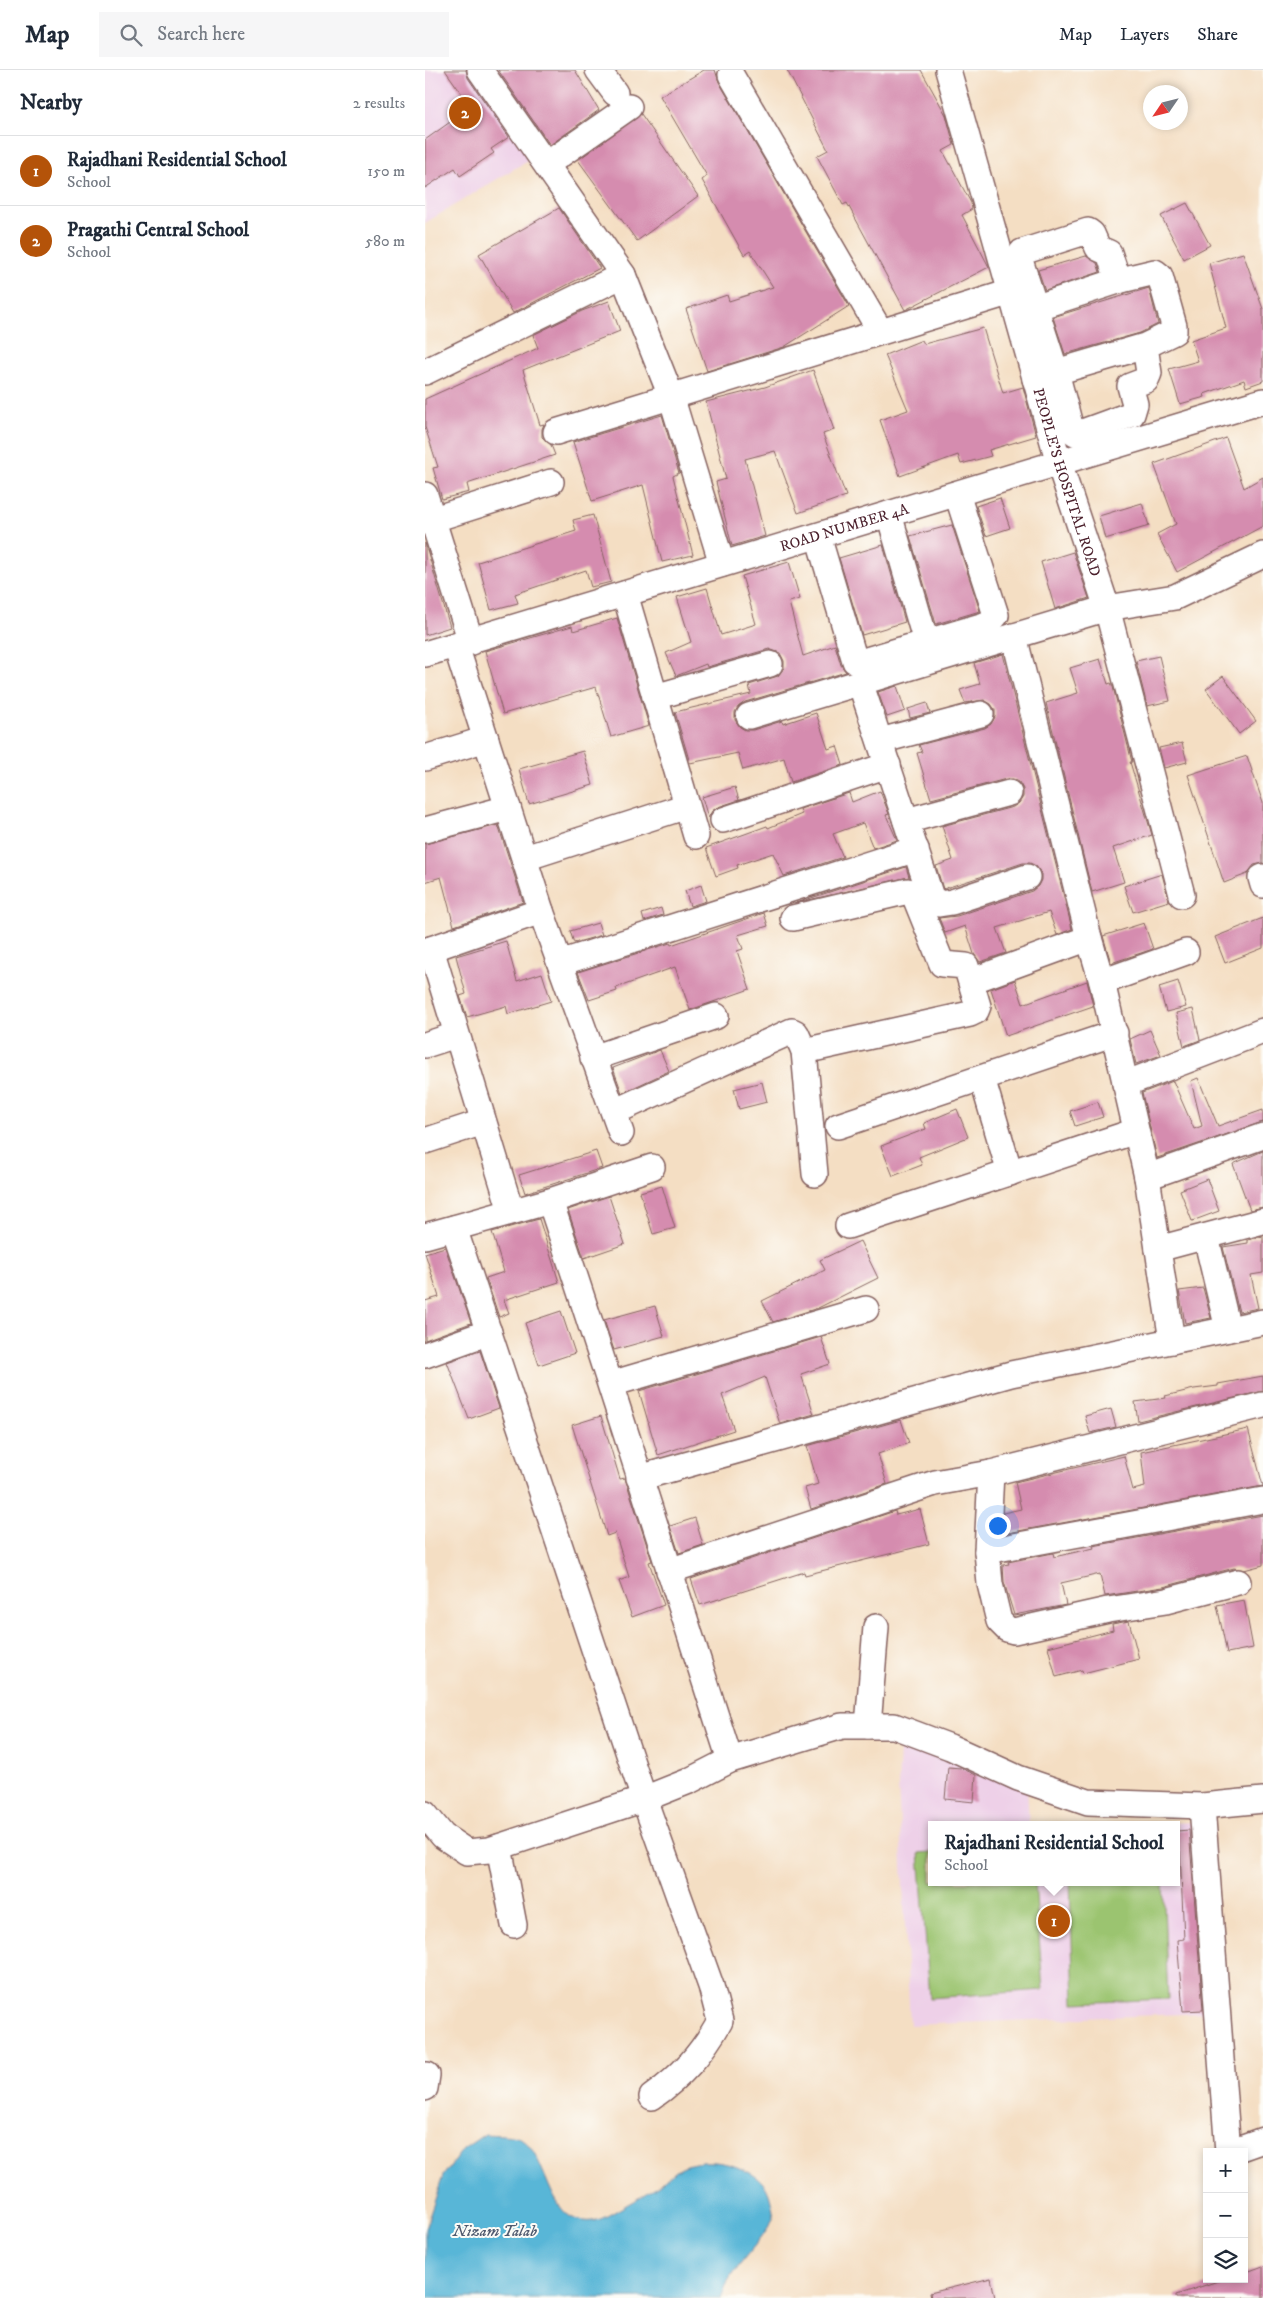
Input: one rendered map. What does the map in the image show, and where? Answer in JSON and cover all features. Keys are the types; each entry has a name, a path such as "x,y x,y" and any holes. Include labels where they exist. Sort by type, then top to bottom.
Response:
{"street":[{"path":"480,70 623,275 671,396 723,564"},
{"path":"547,164 622,100 598,70"},
{"name":"PEOPLE'S HOSPITAL ROAD","path":"948,70 1045,375 1059,464 1107,608 1182,895"},
{"path":"731,74 880,331"},
{"path":"1021,304 1020,254 1088,231 1091,232 1097,248 1109,253 1117,278 1121,280"},
{"path":"556,432 880,331 1021,304 1155,272 1160,276 1175,326 1174,332 1145,346 1045,375 1071,429 1075,433 1080,433 1132,414 1135,404 1130,386 1146,380 1149,373 1145,346"},
{"path":"425,372 623,275"},
{"name":"ROAD NUMBER 4A","path":"425,654 723,564 820,543 891,522 959,501 1059,464 1263,401"},
{"path":"434,519 551,482"},
{"path":"425,494 434,519 486,740 541,911 617,1122 792,1031 796,1032 804,1051 815,1174"},
{"path":"820,543 855,661 860,662 988,624 996,615 959,501"},
{"path":"891,522 926,642"},
{"path":"749,716 1107,608 1175,597 1263,555"},
{"path":"625,594 696,836"},
{"path":"1014,636 1089,938 1115,1033 1147,1177 1172,1340"},
{"path":"655,697 770,664"},
{"path":"860,682 931,897 939,904 1027,877"},
{"path":"880,741 981,714"},
{"path":"425,758 486,740"},
{"path":"723,820 888,765"},
{"path":"906,821 1009,793"},
{"path":"525,858 687,806"},
{"path":"425,830 509,808"},
{"path":"561,963 916,849"},
{"path":"1263,877 1261,878 1263,885"},
{"path":"793,918 908,891 915,897 942,964 966,966 978,1006 976,1011 970,1014 804,1051"},
{"path":"511,1211 428,950 541,911"},
{"path":"971,980 1089,938"},
{"path":"1102,982 1186,952"},
{"path":"593,1058 716,1016"},
{"path":"1125,1084 1263,1031"},
{"path":"838,1126 1115,1033"},
{"path":"425,1044 456,1035"},
{"path":"982,1078 1010,1173"},
{"path":"425,1141 483,1122"},
{"path":"848,1226 1136,1131"},
{"path":"1147,1177 1263,1136"},
{"path":"425,1236 550,1201 652,1167"},
{"path":"550,1201 611,1384 639,1478 730,1760"},
{"path":"1158,1249 1263,1221"},
{"path":"454,1228 644,1799 711,1986 720,2021 706,2046 695,2060 672,2083 652,2097"},
{"path":"1206,1236 1228,1329"},
{"path":"611,1384 866,1309"},
{"path":"639,1478 1011,1374 1263,1322"},
{"path":"425,1355 489,1332"},
{"path":"669,1571 935,1483 991,1473 1263,1405"},
{"path":"991,1473 987,1551 990,1584 999,1621 1007,1629 1015,1631 1108,1610 1166,1601 1238,1582"},
{"path":"987,1551 1263,1500"},
{"path":"868,1726 875,1626"},
{"path":"425,1814 443,1836 467,1852 489,1850 644,1799 689,1781 730,1760 842,1726 894,1726 950,1747 1018,1778 1088,1802 1202,1806 1263,1800"},
{"path":"1202,1806 1228,2148"},
{"path":"499,1846 514,1925"},
{"path":"425,2075 427,2075 425,2088"},
{"path":"1240,2148 1263,2140"}],"shaded area":[{"path":"425,70 475,70 535,156 425,223"},
{"path":"901,1735 1027,1784 1029,1821 928,1821 928,1886 1180,1886 1180,1823 1198,1822 1207,2013 910,2025 898,1785"}],"green space":[{"path":"928,1852 928,1886 1035,1886 1043,1990 930,1998 919,1853"},
{"path":"1070,1886 1163,1886 1168,1999 1074,2003"}],"water":[{"name":"Nizam Talab","path":"485,2134 509,2135 522,2139 530,2147 537,2159 562,2209 571,2217 583,2221 593,2221 606,2217 656,2188 682,2167 689,2164 706,2162 722,2163 737,2167 761,2180 768,2192 774,2217 761,2238 731,2276 721,2298 425,2298 425,2229 443,2176 463,2149"}],"building":[{"path":"445,70 466,70 468,78 509,137 491,149 494,153 460,176 455,168 425,188 425,140 471,107"},
{"path":"498,70 575,70 599,110 550,145"},
{"path":"704,70 715,70 719,82 849,306 784,347 707,371 686,309 727,295 729,301 773,287 750,251 744,255 702,180 707,176 660,96"},
{"path":"787,70 921,70 946,115 954,145 943,151 971,203 972,209 962,215 989,267 905,310 847,203 843,205 817,156 828,150"},
{"path":"641,114 698,196 637,241 578,160"},
{"path":"1187,203 1210,245 1184,259 1161,216"},
{"path":"559,208 600,268 513,313 479,254"},
{"path":"1243,253 1263,309 1263,381 1246,387 1244,380 1204,394 1205,397 1180,404 1169,369 1198,361 1191,340 1226,328 1209,263"},
{"path":"1086,256 1097,263 1100,272 1045,290 1038,270"},
{"path":"1149,288 1158,324 1140,333 1065,354 1053,317"},
{"path":"609,301 620,331 523,370 540,425 544,424 542,437 551,445 555,455 467,484 469,492 442,499 433,468 438,467 425,427 425,399 538,348 533,335 582,311"},
{"path":"983,328 1003,393 1023,387 1036,436 989,450 991,456 961,464 958,455 900,476 880,420 908,410 885,355 922,340 924,344"},
{"path":"813,370 834,430 823,434 846,496 798,513 775,451 745,459 765,536 732,546 716,482 726,479 706,402 765,387"},
{"path":"662,415 679,473 673,476 693,555 662,562 643,485 592,501 573,442"},
{"path":"1226,438 1244,488 1263,477 1263,526 1177,572 1157,534 1176,524 1154,464"},
{"path":"1000,498 1010,528 986,536 976,506"},
{"path":"1142,503 1149,526 1105,539 1099,516"},
{"path":"593,515 611,582 591,587 586,570 515,594 518,603 491,610 478,562 576,531 573,520"},
{"path":"952,525 980,611 936,624 910,536"},
{"path":"425,543 450,627 425,635"},
{"path":"883,545 905,622 862,635 839,558"},
{"path":"1073,552 1089,598 1055,609 1041,562"},
{"path":"789,562 800,599 789,602 803,656 835,645 841,665 846,672 745,702 735,712 735,720 745,730 753,730 782,721 783,724 816,713 828,749 837,746 843,765 791,782 784,758 743,770 738,753 690,763 675,712 751,694 749,685 778,676 784,668 784,661 780,653 769,649 707,667 706,664 676,676 666,653 691,642 677,597 707,588 721,635 756,624 742,576"},
{"path":"617,618 649,726 611,737 596,687 503,714 485,651 572,626 573,631"},
{"path":"1003,654 1072,929 1057,935 1049,912 997,928 1006,953 980,962 974,954 965,926 945,933 939,918 957,916 1032,891 1041,880 1041,873 1036,866 1030,863 1023,863 943,889 936,866 953,860 942,826 1013,807 1023,797 1023,789 1019,782 1013,779 1006,779 931,799 917,753 922,752 919,745 985,728 991,724 995,717 995,710 991,704 984,700 965,703 960,690 980,684 974,663"},
{"path":"1159,656 1170,701 1147,706 1136,661"},
{"path":"1100,659 1108,684 1111,683 1113,687 1132,762 1130,762 1152,835 1113,848 1124,882 1092,892 1046,703 1078,693 1070,668"},
{"path":"1223,676 1256,721 1239,734 1206,689"},
{"path":"897,686 905,711 887,717 878,692"},
{"path":"927,703 930,713 910,718 908,709"},
{"path":"1182,743 1187,762 1164,768 1159,748"},
{"path":"583,751 593,785 529,804 519,769"},
{"path":"1247,756 1263,803 1263,863 1254,865 1247,874 1224,883 1188,775"},
{"path":"735,787 739,800 718,807 712,811 708,818 702,797"},
{"path":"880,791 889,814 886,815 897,840 873,848 863,823 833,834 843,857 784,876 773,853 737,865 738,868 716,876 706,848 767,826 768,828 802,814 800,809 849,793 852,802"},
{"path":"498,825 523,902 454,926 441,877 425,882 425,844"},
{"path":"906,867 909,877 796,903"},
{"path":"1162,874 1169,901 1133,912 1124,886"},
{"path":"701,885 706,901 690,906 685,891"},
{"path":"661,908 663,915 644,921 642,914"},
{"path":"764,913 768,926 738,935 743,949 737,951 750,989 690,1010 675,967 616,988 617,991 589,1000 578,972 670,943 671,945"},
{"path":"1263,918 1263,948 1225,963 1215,937"},
{"path":"598,923 602,935 574,943 570,931"},
{"path":"1144,923 1153,949 1111,963 1103,936"},
{"path":"506,941 517,981 542,973 551,1001 508,1014 506,1006 467,1017 460,996 466,994 456,956"},
{"path":"1015,980 1023,1004 1087,981 1093,1006 1006,1036 991,989"},
{"path":"1178,981 1186,1007 1166,1012 1159,987"},
{"path":"1193,1009 1200,1040 1184,1046 1176,1013"},
{"path":"1150,1030 1161,1055 1136,1064 1130,1039"},
{"path":"660,1050 669,1071 622,1093 613,1068"},
{"path":"1198,1078 1218,1126 1263,1110 1263,1122 1157,1158 1142,1093 1173,1081 1194,1129 1202,1126 1191,1081"},
{"path":"762,1082 767,1102 739,1109 734,1089"},
{"path":"1098,1102 1103,1117 1075,1126 1070,1111"},
{"path":"957,1109 968,1137 919,1157 922,1165 893,1176 881,1146 926,1129 924,1123"},
{"path":"596,1151 602,1168 525,1193 519,1175"},
{"path":"1263,1151 1263,1207 1250,1210 1233,1164"},
{"path":"1207,1179 1219,1211 1192,1221 1180,1190"},
{"path":"662,1186 675,1228 653,1234 640,1192"},
{"path":"609,1196 625,1244 584,1258 568,1210"},
{"path":"539,1219 559,1282 504,1300 509,1313 499,1317 486,1278 504,1272 492,1232"},
{"path":"1263,1236 1263,1273 1251,1275 1258,1308 1239,1312 1223,1247 1248,1243 1248,1240"},
{"path":"860,1241 878,1278 818,1308 773,1322 762,1301 825,1270 820,1260"},
{"path":"445,1247 471,1323 425,1340 425,1301 439,1297 425,1253"},
{"path":"1203,1288 1211,1318 1185,1323 1179,1291"},
{"path":"655,1306 664,1336 614,1350 604,1320"},
{"path":"561,1311 575,1353 539,1365 525,1323"},
{"path":"821,1337 830,1364 801,1374 814,1414 780,1424 765,1377 722,1395 734,1430 658,1455 639,1391"},
{"path":"480,1351 499,1408 469,1419 447,1362"},
{"path":"1263,1376 1263,1391 1138,1421 1135,1402 1166,1398 1165,1396 1194,1389"},
{"path":"1111,1409 1116,1427 1090,1433 1085,1416"},
{"path":"601,1416 620,1479 625,1478 652,1561 649,1562 664,1605 632,1617 619,1581 629,1577 615,1533 607,1536 572,1425"},
{"path":"901,1420 909,1443 878,1454 887,1484 811,1509 805,1488 818,1484 807,1446"},
{"path":"1248,1429 1263,1486 1002,1534 1003,1513 1021,1509 1015,1482 1124,1456 1133,1490 1145,1487 1141,1452"},
{"path":"920,1509 929,1544 805,1575 804,1572 700,1605 691,1579 895,1511 896,1515"},
{"path":"1263,1515 1263,1565 1244,1570 1234,1568 1163,1587 1105,1596 1100,1574 1061,1583 1066,1605 1014,1615 1004,1582 1003,1565 1009,1564 1008,1562 1053,1553 1054,1557 1094,1548 1093,1546"},
{"path":"695,1518 703,1545 679,1553 670,1526"},
{"path":"1244,1600 1253,1648 1227,1653 1217,1605"},
{"path":"1129,1621 1139,1659 1083,1673 1082,1670 1056,1677 1048,1647 1113,1630 1112,1624"},
{"path":"948,1767 961,1768 976,1775 974,1802 945,1799"},
{"path":"1189,1830 1203,2010 1183,2011 1177,1940 1184,1939 1180,1831"},
{"path":"1263,2266 1263,2298 1176,2298 1176,2295 1212,2283 1248,2283 1248,2272"},
{"path":"991,2278 995,2298 931,2298 930,2293"}],"place":[{"name":"Pragathi Central School","path":"465,113"},
{"name":"Rajadhani Residential School","path":"1054,1921"}]}
